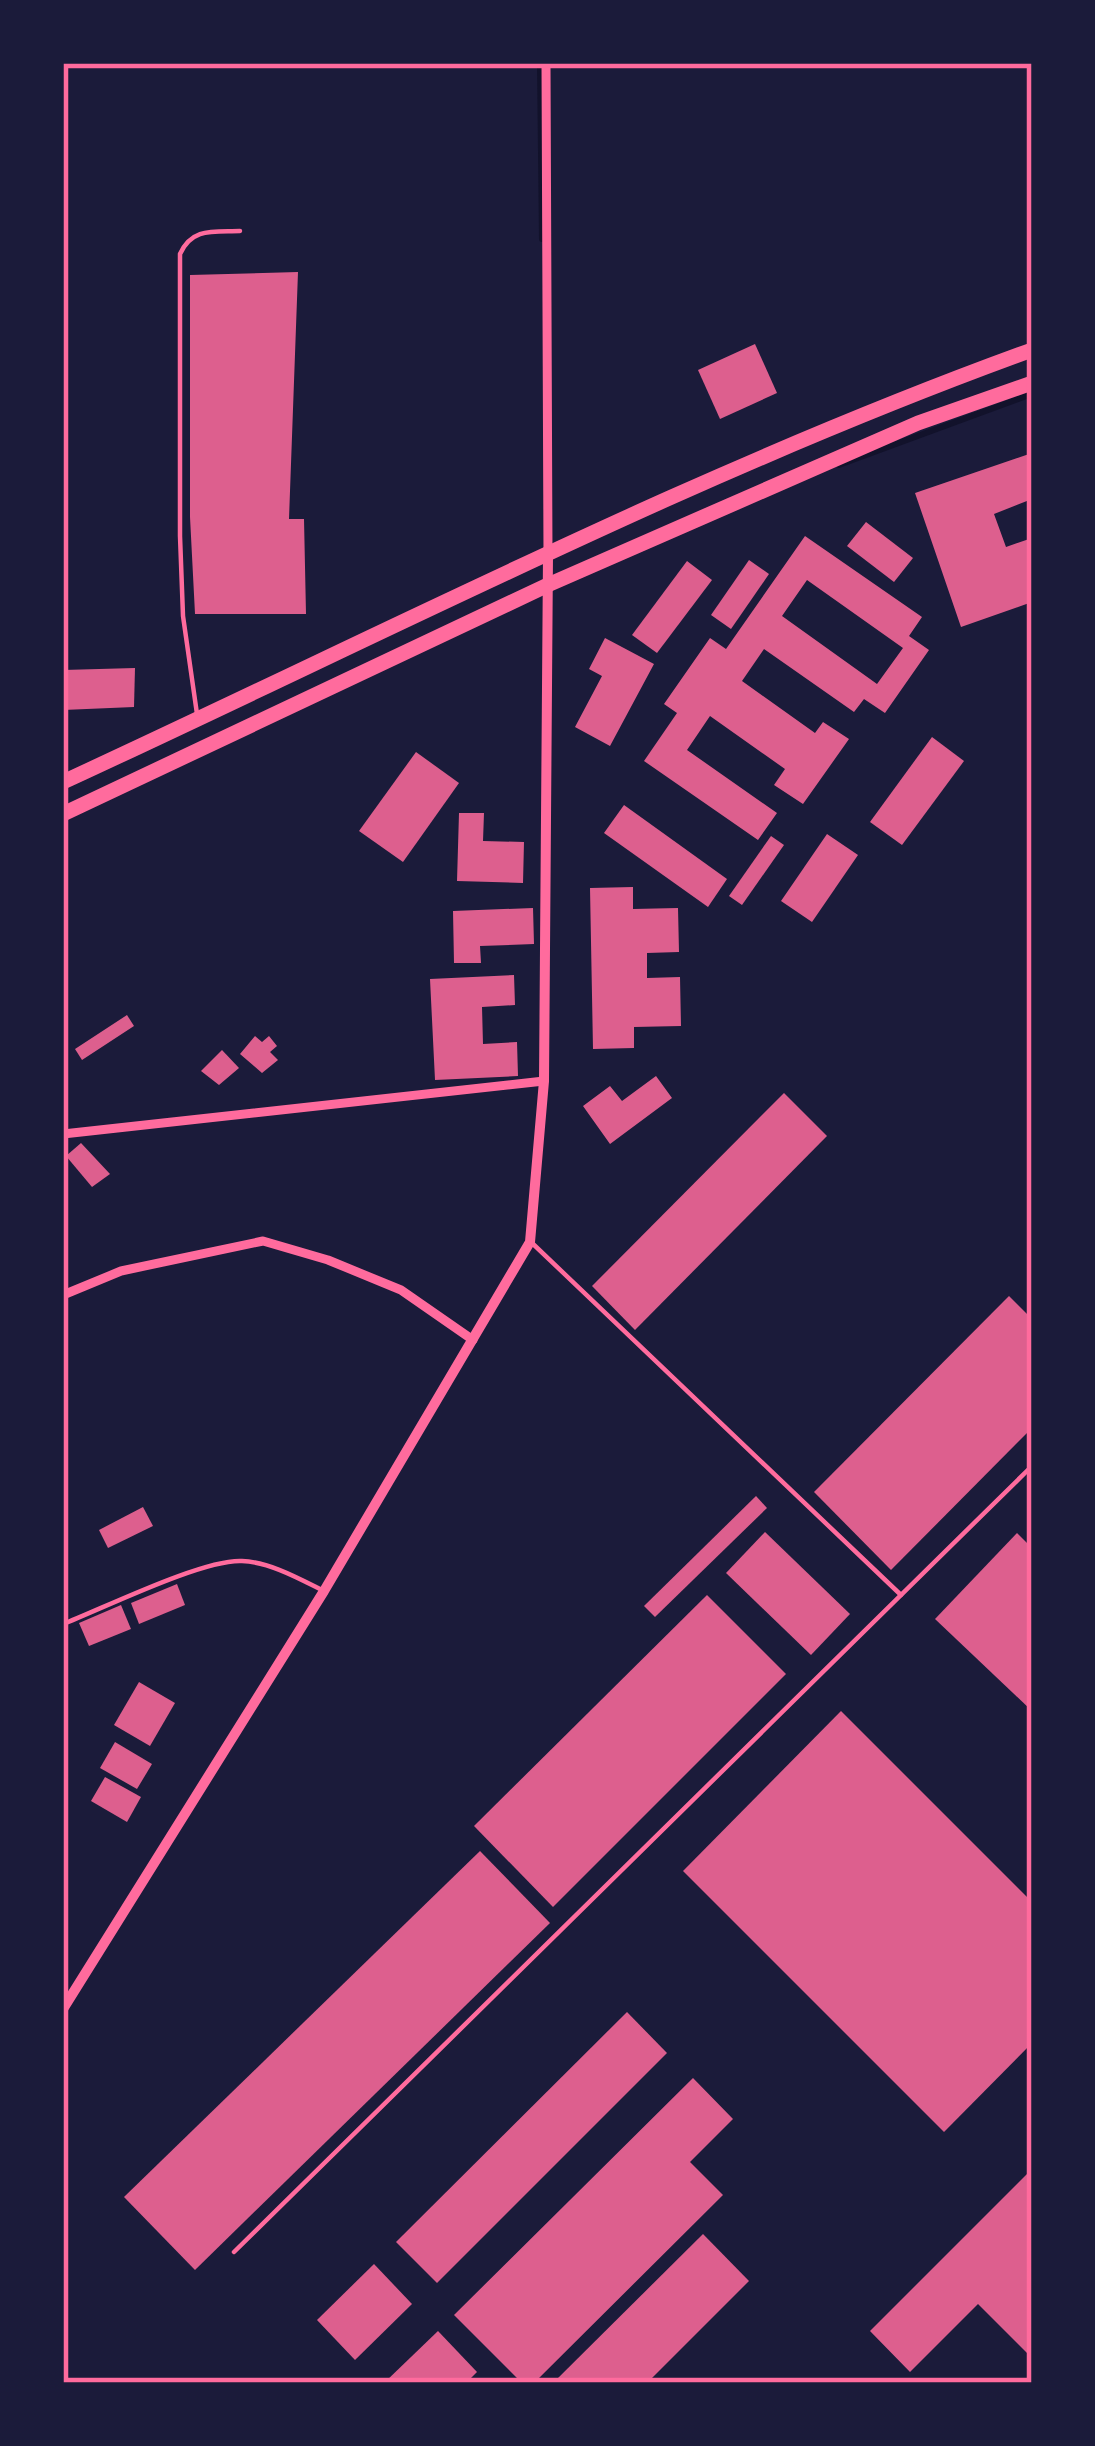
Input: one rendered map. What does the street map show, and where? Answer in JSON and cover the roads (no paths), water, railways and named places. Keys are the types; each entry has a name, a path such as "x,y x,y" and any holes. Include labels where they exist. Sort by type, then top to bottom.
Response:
{"highway":[{"path":"63,782 548,555 904,397 1032,350"},
{"path":"63,814 550,584 901,431 1032,383"}],"street":[{"path":"63,2009 324,1591 530,1242 544,1081 550,584 546,63"},
{"path":"63,1134 544,1081"},
{"path":"63,1295 122,1271 262,1241 328,1260 401,1290 473,1340"},
{"path":"63,1980 75,1988"}],"lane":[{"path":"197,720 183,616 180,254 198,232 240,231"},
{"path":"530,1242 902,1595"},
{"path":"234,2252 1032,1466"},
{"path":"63,1624 212,1564 244,1561 324,1591"}],"waterway":[{"path":"540,63 542,239"},
{"path":"839,465 1032,394"}]}
